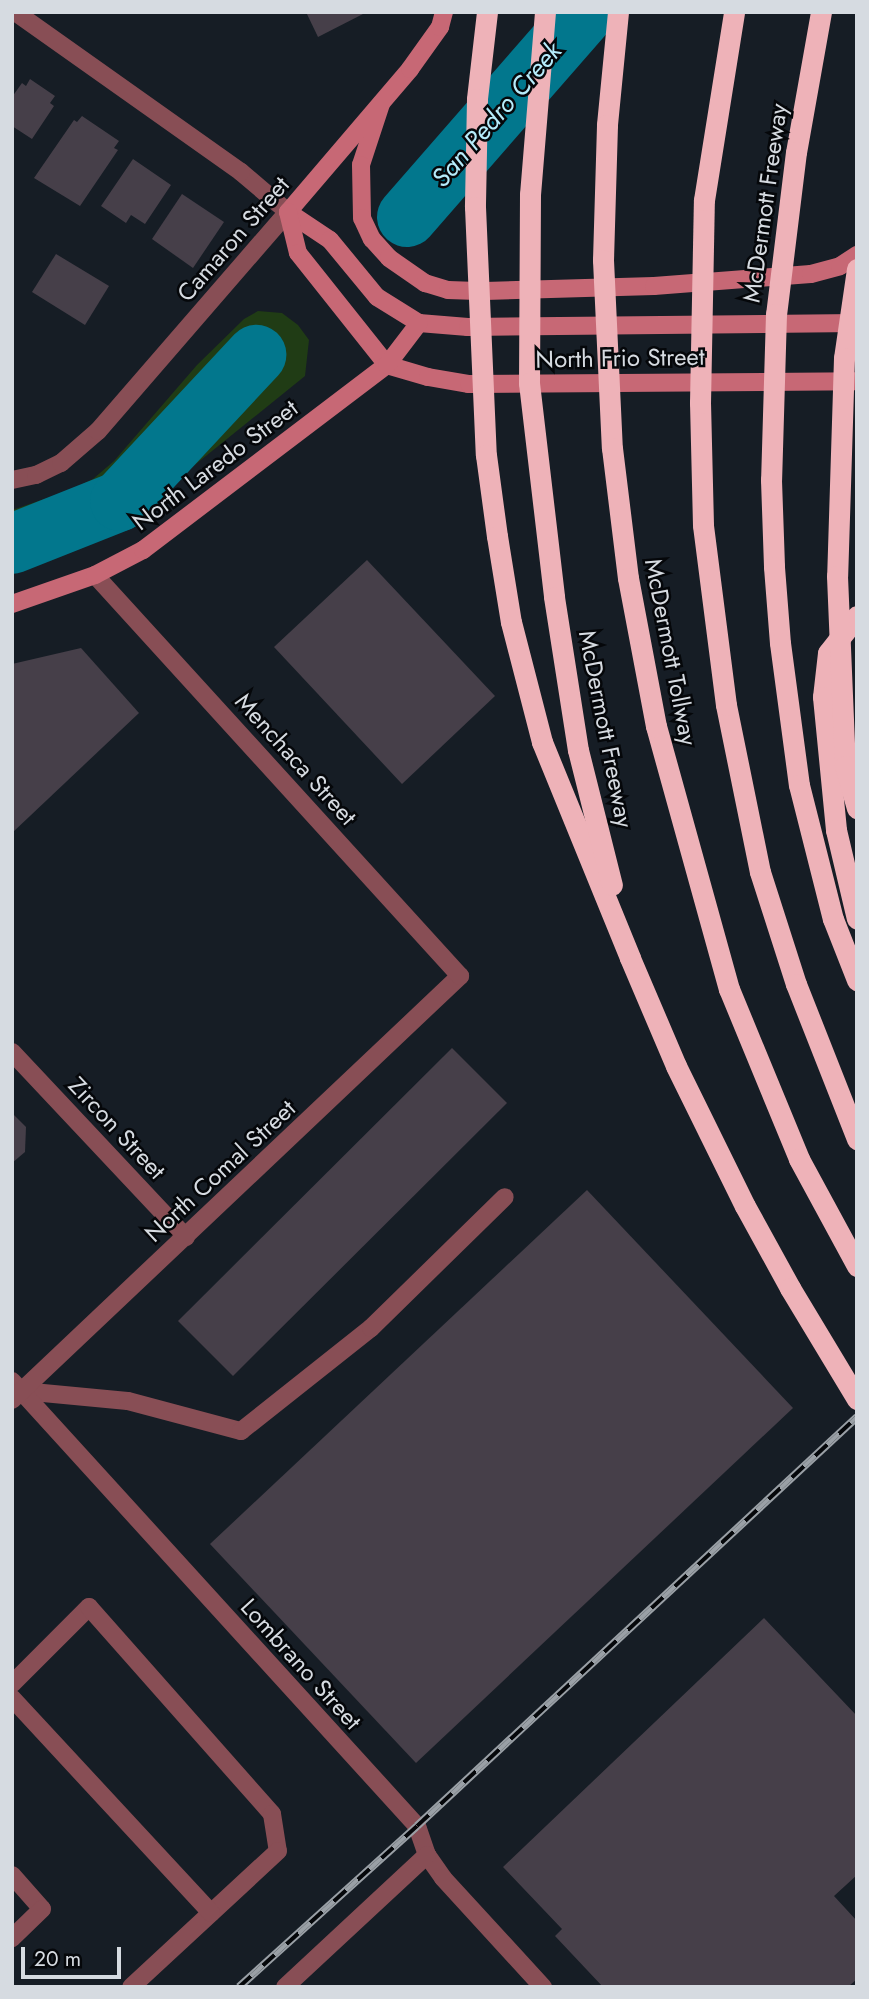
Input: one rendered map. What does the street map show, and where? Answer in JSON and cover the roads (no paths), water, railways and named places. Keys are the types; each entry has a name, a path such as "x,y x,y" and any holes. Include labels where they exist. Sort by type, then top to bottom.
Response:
{"highway":[{"path":"486,12 477,99 475,207 486,455 496,536 511,622 542,742 630,958"},
{"name":"McDermott Freeway","path":"545,12 530,194 529,383 554,597 578,750 630,958 676,1066 745,1206 790,1288 857,1399"},
{"name":"McDermott Tollway","path":"618,12 607,125 603,260 612,448 628,578 656,726 729,989 799,1159 857,1266"},
{"name":"McDermott Tollway","path":"734,12 704,200 700,403 703,525 726,705 760,872 796,984 857,1139"},
{"name":"McDermott Freeway","path":"821,12 796,152 776,314 772,492 780,643 799,785 833,919 857,981"},
{"path":"857,269 844,358 837,576 845,766 857,808"},
{"path":"857,617 828,653 823,697 836,830 857,919"}],"main road":[{"name":"Camaron Street","path":"288,212 429,44 444,12"},
{"path":"381,104 361,165 362,218 372,239 389,257 425,283 448,290 485,291 654,286 811,274 839,266 857,254"},
{"path":"288,212 330,240 377,297 419,323"},
{"path":"288,212 298,253 387,365"},
{"name":"North Frio Street","path":"419,323 482,327 857,323"},
{"name":"North Laredo Street","path":"12,604 95,575 143,550 387,365 419,323"},
{"name":"North Frio Street","path":"387,365 428,377 469,384 857,381"}],"street":[{"path":"15,12 241,172 288,212"},
{"name":"Camaron Street","path":"12,481 36,475 61,463 98,431 288,212"},
{"name":"Menchaca Street","path":"95,575 460,976"},
{"name":"North Comal Street","path":"16,1391 186,1237 460,976"},
{"name":"Zircon Street","path":"12,1052 186,1237"},
{"path":"16,1391 128,1401 241,1431 371,1328 505,1197"},
{"name":"Lombrano Street","path":"16,1391 417,1826 427,1855 443,1878 543,1987"},
{"path":"12,1684 89,1607 272,1814 278,1851 131,1987"},
{"path":"12,1698 211,1913"},
{"path":"285,1987 427,1855"},
{"path":"12,1875 43,1909 12,1938"}],"waterway":[{"name":"San Pedro Creek","path":"407,217 586,12"},
{"name":"San Pedro Creek","path":"12,544 120,501 256,355"}],"railway":[{"path":"239,1987 417,1826 857,1417"}]}
